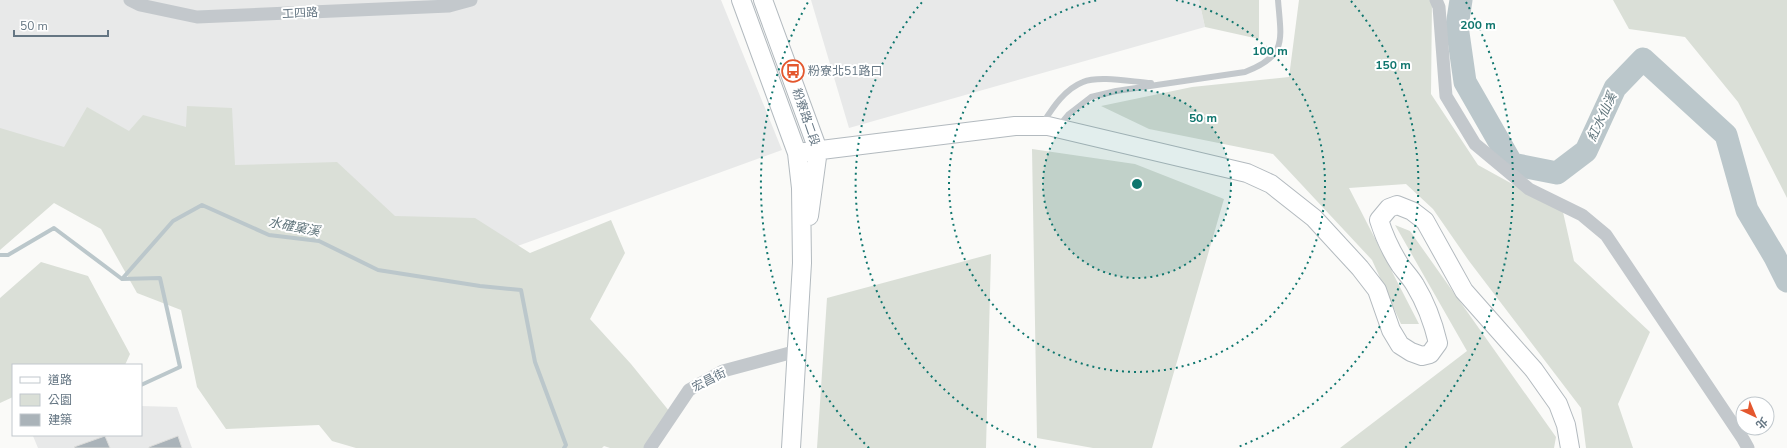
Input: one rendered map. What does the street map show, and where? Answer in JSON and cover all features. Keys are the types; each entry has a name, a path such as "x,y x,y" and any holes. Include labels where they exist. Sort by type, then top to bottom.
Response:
{"street":[{"name":"工四路","path":"130,0 140,5 196,17 389,4 448,6 471,0"},
{"name":"粉寮路二段","path":"741,0 796,153 801,188 802,263 791,448"},
{"name":"粉寮路二段","path":"763,0 818,150 802,263"},
{"path":"1436,0 1439,7 1446,96 1475,144 1529,189 1582,215 1606,235 1743,438 1748,448"},
{"path":"796,153 1015,126 1050,127 1247,173 1271,184 1314,218 1378,290 1391,330 1400,345 1411,352 1422,356 1430,354 1438,343 1434,324 1415,285 1400,264 1384,236 1379,220 1389,208 1397,205 1412,212 1425,221 1464,291 1534,370 1558,404 1566,426 1570,448"},
{"name":"宏昌街","path":"650,448 689,390 723,371 797,351"}],"lane":[{"path":"1050,127 1070,114 1091,97 1116,91 1245,72 1258,67 1272,58 1280,46 1281,33 1278,0"},
{"path":"1050,127 1053,109 1068,91 1084,81 1109,79 1167,84"}],"shaded area":[{"path":"0,0 721,0 782,150 471,263 0,140"},
{"path":"811,0 1199,0 1205,27 849,128"},
{"path":"142,406 177,407 192,448 38,448 33,436 142,436"}],"green space":[{"path":"1199,0 1259,0 1259,39 1205,27"},
{"path":"1299,0 1432,0 1431,94 1478,165 1563,212 1574,261 1650,332 1618,404 1633,448 1586,448 1581,408 1469,261 1433,209 1406,184 1349,188 1419,324 1401,324 1372,260 1273,154 1149,129 1101,106 1192,87 1289,77"},
{"path":"1613,0 1787,0 1787,198 1738,102 1685,37 1629,29"},
{"path":"187,106 232,108 235,165 337,162 395,216 475,218 530,253 611,220 625,253 590,319 631,364 674,417 651,448 610,448 604,446 602,448 356,448 332,441 319,425 226,429 197,387 181,310 137,293 101,229 54,203 0,250 0,128 64,147 87,107 129,131 143,115 186,127"},
{"path":"1032,149 1135,164 1224,199 1152,448 1093,448 1037,438"},
{"path":"1395,225 1410,231 1556,437 1554,448 1340,448 1467,351"},
{"path":"991,254 986,448 817,448 827,298"},
{"path":"41,262 88,276 130,354 125,364 12,364 12,397 0,403 0,298"}],"building":[{"path":"105,436 110,448 74,447"},
{"path":"178,436 182,448 149,448 149,447"}],"waterway":[{"name":"紅水仙溪","path":"1461,0 1457,26 1465,82 1512,164 1557,173 1586,151 1615,88 1643,59 1726,135 1747,210 1775,257 1787,281"},
{"name":"水確窠溪","path":"122,279 173,221 202,205 269,235 319,241 378,270 480,286 521,290 535,362 566,445 564,448"},
{"name":"水確窠溪","path":"0,255 8,255 54,228 122,279"},
{"path":"122,279 160,278 180,367 142,385"}],"place":[{"name":"粉寮北51路口","path":"793,71"}]}
